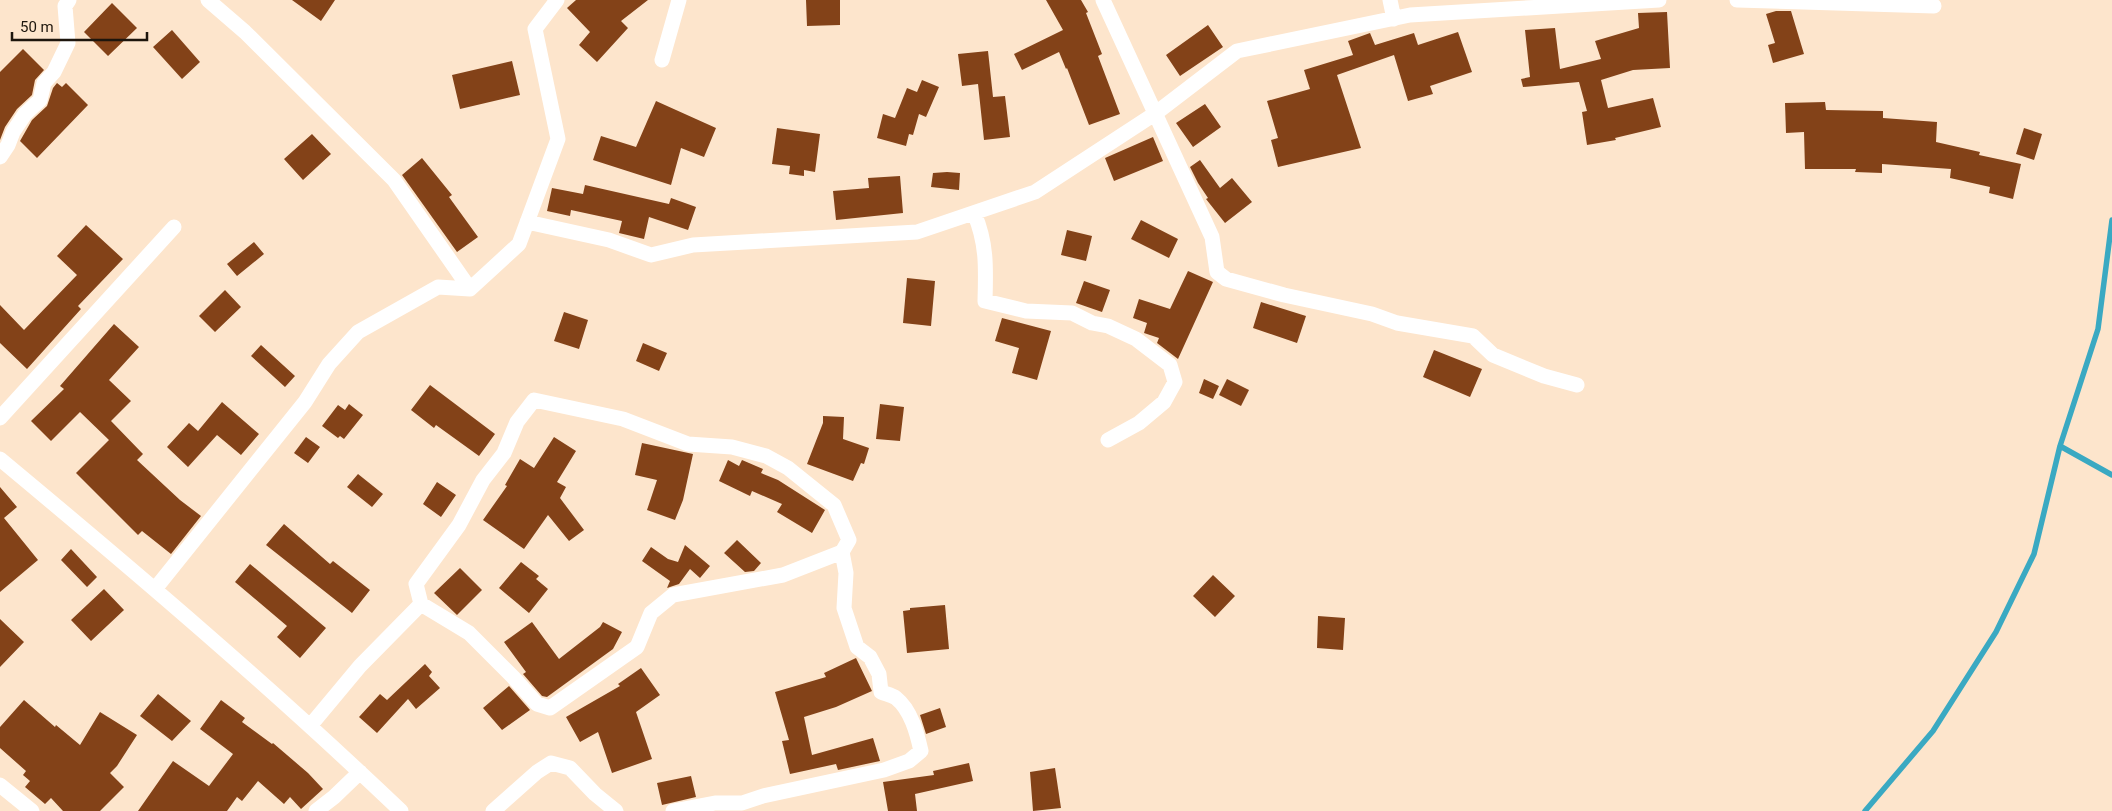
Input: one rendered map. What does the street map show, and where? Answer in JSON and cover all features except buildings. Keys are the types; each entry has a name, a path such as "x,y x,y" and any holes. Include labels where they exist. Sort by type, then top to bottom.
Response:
{"street":[{"path":"0,158 8,146 13,132 26,114 40,100 44,83 54,72 68,43 65,6 69,0"},
{"path":"208,0 245,32 394,180 470,289"},
{"path":"155,589 305,402 329,364 358,332 438,287 470,289 519,244 558,139 535,29 557,0"},
{"path":"662,60 679,0"},
{"path":"1103,0 1156,113 1179,169 1212,237 1217,272 1226,279 1284,296 1372,314 1397,323 1473,336 1493,356 1544,376 1577,385"},
{"path":"1390,0 1394,18"},
{"path":"527,222 609,240 651,254 693,245 917,232 1035,192 1156,113 1237,51 1410,15 1659,0"},
{"path":"1737,0 1934,6"},
{"path":"974,212 982,232 986,264 985,301 1026,311 1072,313 1092,322 1108,326 1136,339 1170,365 1175,382 1164,402 1139,423 1108,440"},
{"path":"0,418 174,227"},
{"path":"534,400 623,419 688,444 732,447 766,456 788,468 834,505 849,540 842,552 783,575 672,595 651,613 637,647 550,708 537,704 469,633 421,604 416,584 459,525 483,480 504,453 517,422 534,400"},
{"path":"0,459 155,589 310,726 401,811"},
{"path":"673,811 715,803 742,803 763,796 884,770 909,761 921,751 917,733 908,714 896,698 881,692 879,674 870,657 857,647 844,608 846,573 842,552"},
{"path":"310,726 360,666 421,604"},
{"path":"493,811 529,778 551,763 570,768 595,794 616,811"},
{"path":"316,811 360,772"},
{"path":"0,785 32,811"}],"waterway":[{"path":"1865,811 1933,731 1996,632 2034,554 2060,446 2098,329 2112,220"},
{"path":"2060,446 2112,475"}]}
